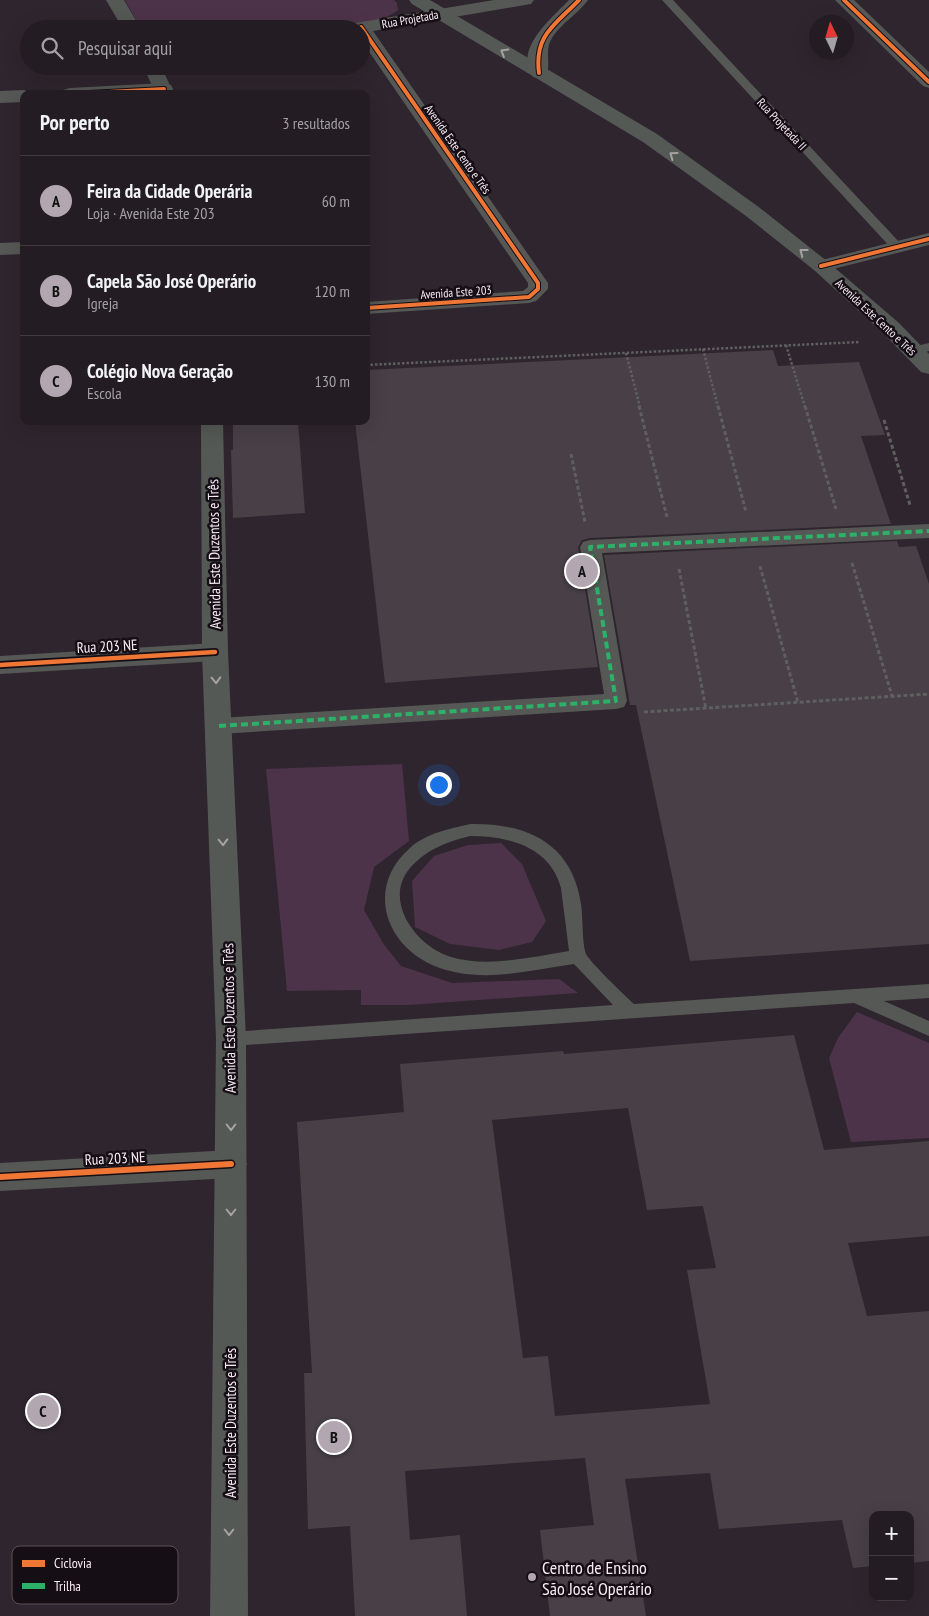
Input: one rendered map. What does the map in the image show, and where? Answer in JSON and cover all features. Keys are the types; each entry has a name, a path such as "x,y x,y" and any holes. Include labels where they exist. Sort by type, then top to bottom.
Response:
{"main road":[{"path":"115,0 127,20"},
{"name":"Avenida Este Cento e Três","path":"418,0 650,138 753,212 822,266 915,346 929,367"},
{"path":"156,75 164,90"},
{"name":"Avenida Este Duzentos e Três","path":"212,425 215,652 230,1039 229,1616"}],"street":[{"name":"Rua Projetada","path":"370,26 525,0"},
{"path":"539,72 537,56 540,43 544,36 579,0"},
{"path":"844,0 929,82"},
{"name":"Avenida Este Cento e Três","path":"370,46 538,283"},
{"path":"0,97 20,96"},
{"name":"Avenida Este Cento e Três","path":"822,266 929,239"},
{"path":"0,249 20,248"},
{"name":"Avenida Este 203","path":"370,308 529,297 536,293 538,283"},
{"path":"219,726 616,701 590,547 924,531"},
{"name":"Rua 203 NE","path":"0,665 215,652"},
{"name":"Rua 203 NE","path":"0,1177 231,1164"}],"lane":[{"name":"Rua Projetada II","path":"667,0 897,247"},
{"path":"578,957 473,968 445,963 421,950 403,933 393,912 392,891 399,870 416,851 441,837 470,830 500,831 528,840 552,855 566,876 572,900 578,957 629,1011"},
{"path":"230,1039 929,990"},
{"path":"854,996 929,1029"}],"path":[{"path":"786,345 892,696"},
{"path":"370,365 786,345 915,346"},
{"path":"703,349 798,703"},
{"path":"626,353 674,543 706,708"},
{"path":"884,420 924,531"},
{"path":"571,454 590,547"},
{"path":"616,701 631,710 642,712 929,694"}],"shaded area":[{"path":"125,0 394,0 397,3 398,10 380,19 370,21 136,20"},
{"path":"402,764 409,841 374,867 364,910 383,943 401,966 452,983 559,979 578,993 408,1005 361,1005 361,990 287,991 266,769"},
{"path":"501,843 522,864 546,921 532,942 499,950 450,944 415,927 412,881 434,856 468,845"},
{"path":"857,1012 929,1043 929,1138 851,1142 829,1058 838,1038"}],"building":[{"path":"773,350 778,366 859,362 885,435 861,436 891,524 590,538 582,540 578,547 598,667 385,683 355,425 370,425 370,370"},
{"path":"233,425 298,425 305,513 233,518 231,450 233,450"},
{"path":"897,541 899,547 916,546 929,584 929,944 690,961 636,705 630,705 604,555"},
{"path":"794,1035 824,1150 929,1141 929,1236 848,1243 867,1316 929,1311 929,1561 914,1563 914,1511 869,1511 869,1566 853,1568 842,1520 719,1529 710,1473 625,1479 646,1616 550,1616 540,1530 594,1525 585,1458 405,1471 410,1540 460,1535 467,1616 355,1616 350,1526 308,1529 304,1373 312,1373 297,1122 404,1112 400,1064 563,1051 564,1054","holes":["628,1108 647,1210 703,1206 716,1268 687,1270 710,1404 555,1416 548,1356 523,1358 492,1120"]}],"marked path":[{"path":"219,726 616,701 590,547 929,531"}],"cycle path":[{"path":"539,73 538,54 541,41 579,0"},
{"path":"844,0 929,82"},
{"path":"370,40 538,283 538,289 529,297 370,308"},
{"path":"145,90 164,89"},
{"path":"821,266 929,239"},
{"path":"0,665 215,652"},
{"path":"0,1177 231,1164"}],"place":[{"name":"Feira da Cidade Operária","path":"582,571"},
{"name":"Colégio Nova Geração","path":"43,1411"},
{"name":"Capela São José Operário","path":"334,1437"},
{"name":"Centro de Ensino São José Operário","path":"532,1577"}]}
